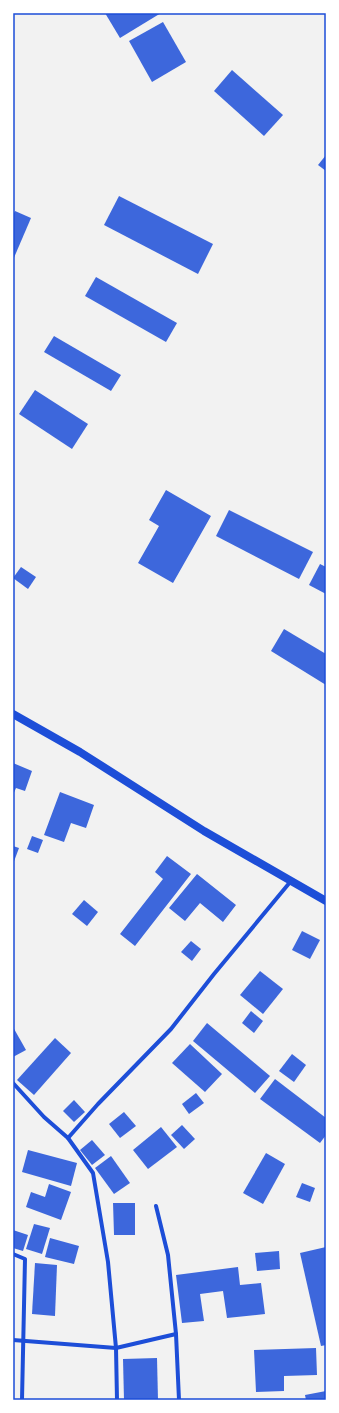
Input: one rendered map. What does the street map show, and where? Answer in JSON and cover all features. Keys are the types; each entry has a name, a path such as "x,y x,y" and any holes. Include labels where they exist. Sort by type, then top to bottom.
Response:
{"main road":[{"path":"13,714 80,752 204,831 326,901"}],"street":[{"path":"68,1138 98,1104 172,1029 214,974 291,881"},
{"path":"13,1083 44,1117 68,1138 93,1173 108,1262 116,1348 117,1400"},
{"path":"156,1206 168,1255 176,1334 179,1400"},
{"path":"13,1254 25,1259 22,1400"},
{"path":"13,1340 23,1342 116,1348 176,1334"}],"building":[{"path":"105,13 161,13 120,38"},
{"path":"163,22 186,62 152,82 129,41"},
{"path":"232,70 283,115 264,136 214,91"},
{"path":"326,155 326,171 318,165"},
{"path":"119,196 213,244 198,274 104,225"},
{"path":"15,211 31,218 13,260 13,215"},
{"path":"96,277 177,323 166,342 85,296"},
{"path":"54,336 121,375 111,391 44,352"},
{"path":"35,390 88,424 72,449 19,414"},
{"path":"166,490 211,516 173,583 138,563 159,526 149,520"},
{"path":"229,510 313,552 299,579 216,536"},
{"path":"320,564 326,567 326,594 309,585"},
{"path":"21,567 36,577 28,589 13,578"},
{"path":"284,629 326,654 326,685 271,651"},
{"path":"13,763 32,771 25,791 16,788 13,795"},
{"path":"60,792 94,805 86,828 71,823 64,842 44,835"},
{"path":"32,836 43,840 38,853 27,849"},
{"path":"13,846 19,848 13,864"},
{"path":"167,856 191,874 135,946 120,934 163,879 155,872"},
{"path":"197,874 236,905 223,922 200,903 185,921 169,908"},
{"path":"84,900 98,912 87,926 72,914"},
{"path":"302,931 320,940 310,959 292,950"},
{"path":"191,941 201,949 192,961 181,952"},
{"path":"260,971 283,989 263,1014 240,995"},
{"path":"251,1011 263,1021 254,1033 242,1023"},
{"path":"207,1023 270,1076 255,1093 193,1041"},
{"path":"13,1027 26,1050 13,1057"},
{"path":"55,1038 71,1053 34,1095 17,1080"},
{"path":"190,1044 222,1074 205,1092 172,1063"},
{"path":"292,1054 306,1065 294,1082 279,1071"},
{"path":"275,1079 326,1118 326,1135 320,1143 260,1099"},
{"path":"196,1093 204,1103 189,1114 182,1104"},
{"path":"74,1100 85,1112 74,1122 63,1111"},
{"path":"124,1112 136,1126 120,1138 109,1124"},
{"path":"182,1125 195,1139 184,1149 171,1135"},
{"path":"161,1127 177,1147 148,1169 133,1150"},
{"path":"92,1140 105,1155 92,1165 80,1150"},
{"path":"28,1150 77,1163 71,1186 22,1172"},
{"path":"266,1153 285,1164 263,1204 243,1193"},
{"path":"111,1156 130,1183 114,1194 95,1168"},
{"path":"302,1183 315,1188 310,1202 296,1197"},
{"path":"49,1184 71,1192 61,1220 26,1207 31,1192 45,1197"},
{"path":"113,1203 135,1203 135,1235 114,1235"},
{"path":"34,1224 50,1228 42,1254 26,1249"},
{"path":"13,1230 28,1235 23,1251 13,1248"},
{"path":"50,1238 79,1246 74,1264 45,1257"},
{"path":"326,1247 326,1345 321,1346 300,1253"},
{"path":"279,1251 280,1269 257,1271 255,1253"},
{"path":"35,1263 57,1265 55,1316 32,1314"},
{"path":"238,1267 240,1285 261,1283 265,1314 227,1318 223,1291 200,1294 204,1321 182,1323 176,1275"},
{"path":"316,1348 317,1375 284,1376 284,1391 256,1392 254,1350"},
{"path":"157,1358 158,1400 124,1400 123,1359"},
{"path":"326,1391 326,1400 306,1400 305,1395"}]}
